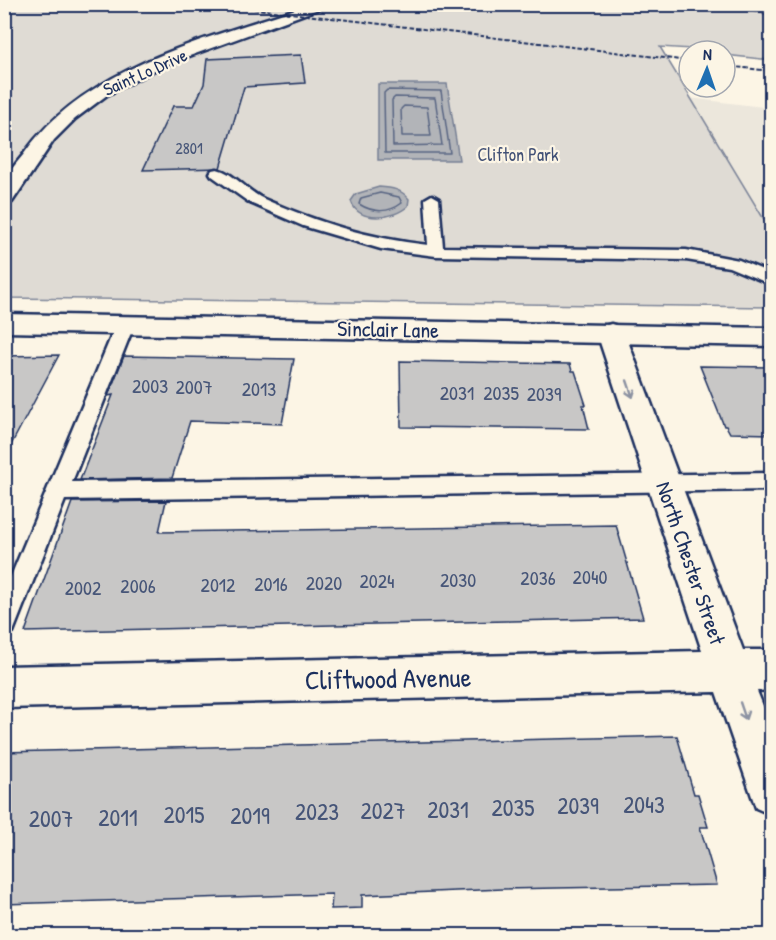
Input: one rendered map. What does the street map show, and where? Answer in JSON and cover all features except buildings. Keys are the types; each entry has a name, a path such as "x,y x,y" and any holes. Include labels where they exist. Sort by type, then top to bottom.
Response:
{"street":[{"name":"Saint Lo Drive","path":"4,197 47,136 68,115 101,91 156,63 325,4"},
{"name":"Sinclair Lane","path":"4,322 771,337"},
{"name":"North Chester Street","path":"611,333 771,792"},
{"name":"Cliftwood Avenue","path":"4,687 771,670"}],"lane":[{"path":"217,173 255,201 308,223 381,244 436,251 686,255 733,263 771,280"},
{"path":"432,199 436,251"},
{"path":"4,624 125,325"},
{"path":"58,491 771,481"}],"shaded area":[{"path":"690,99 771,108 771,231"}],"green space":[{"name":"Clifton Park","path":"733,4 771,16 771,60 737,56 737,39 677,39 677,48 660,47 677,75 677,99 691,99 771,231 771,307 5,298 5,5"}],"water":[{"path":"378,84 447,84 459,160 378,160"},
{"path":"379,187 403,193 409,199 408,206 394,214 377,217 368,216 355,208 351,201 356,194"}],"railway":[{"path":"215,4 677,60"},
{"path":"737,67 772,71"}]}
